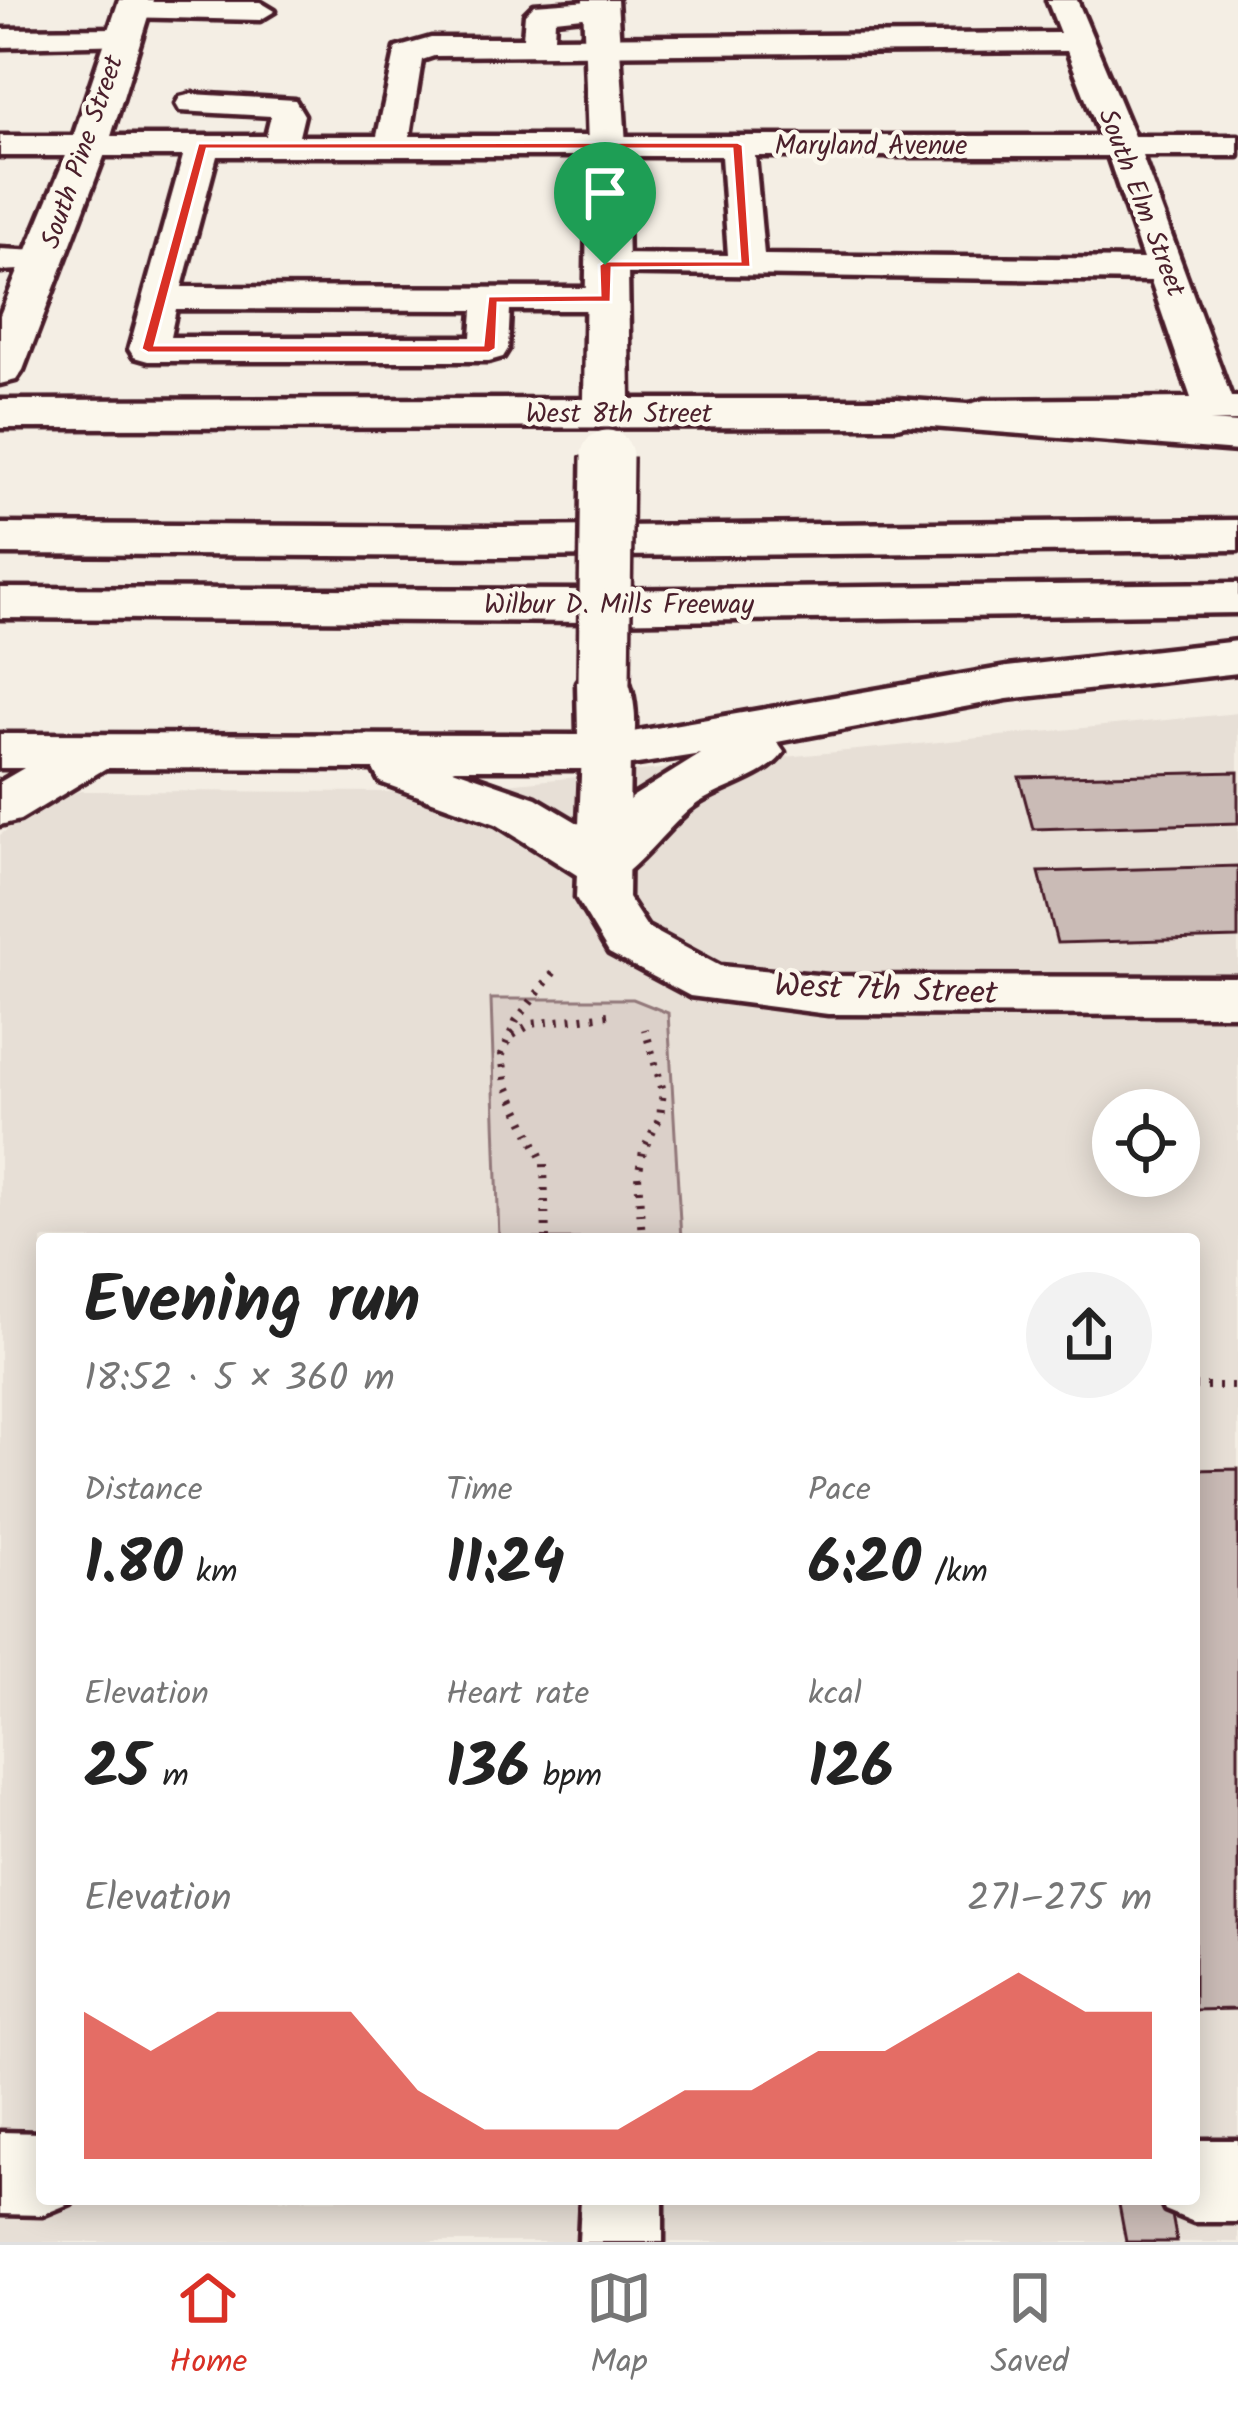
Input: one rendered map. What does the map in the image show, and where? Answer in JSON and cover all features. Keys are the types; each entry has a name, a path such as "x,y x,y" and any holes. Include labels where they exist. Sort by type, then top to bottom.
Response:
{"main road":[{"name":"South Pine Street","path":"0,370 14,301 45,260 131,16"},
{"path":"600,17 607,145 606,752"},
{"name":"West 8th Street","path":"0,414 607,435 897,413 1230,418"},
{"name":"Wilbur D. Mills Freeway","path":"0,539 527,542 1238,535"},
{"name":"Wilbur D. Mills Freeway","path":"0,603 743,605 1238,598"},
{"path":"0,752 606,752 872,710 1007,682 1238,657"},
{"path":"333,751 432,779 516,811 602,863 646,812 680,784 872,710"},
{"path":"0,807 98,749"}],"street":[{"name":"South Elm Street","path":"1062,0 1230,418"},
{"path":"0,38 131,16 260,11"},
{"path":"392,146 407,55 414,50 538,47 600,17 1078,42"},
{"path":"192,104 283,107 288,115 280,146"},
{"path":"202,145 148,349 489,349 492,299"},
{"path":"737,145 747,264"},
{"name":"Maryland Avenue","path":"0,146 1238,146"},
{"path":"0,260 45,260"},
{"path":"160,298 492,299 747,264 1167,270"},
{"name":"West 7th Street","path":"606,752 602,898 628,940 709,982 828,995 1238,996"},
{"path":"0,2174 36,2174"},
{"path":"1200,2181 1238,2181"},
{"path":"621,2242 622,2205"}],"path":[{"path":"546,1233 542,1156 509,1094 501,1068 506,1038 556,969"},
{"path":"506,1038 532,1024 608,1015"},
{"path":"641,1233 636,1190 642,1152 658,1126 662,1104 659,1065 644,1029"},
{"path":"1200,1387 1238,1386"}],"shaded area":[{"path":"1238,713 1238,2242 0,2242 0,835 42,804 80,791 424,792"},
{"path":"491,999 633,999 668,1013 681,1233 499,1233"}],"building":[{"path":"1238,772 1238,823 1033,829 1019,777"},
{"path":"1238,866 1238,938 1057,943 1039,872"},
{"path":"1238,1469 1238,2009 1200,2010 1200,1470"},
{"path":"1119,2205 1170,2205 1177,2242 1126,2242"}],"route":[{"path":"202,145 737,145 747,264 605,265 606,299 492,299 489,349 148,349 202,145"}]}
